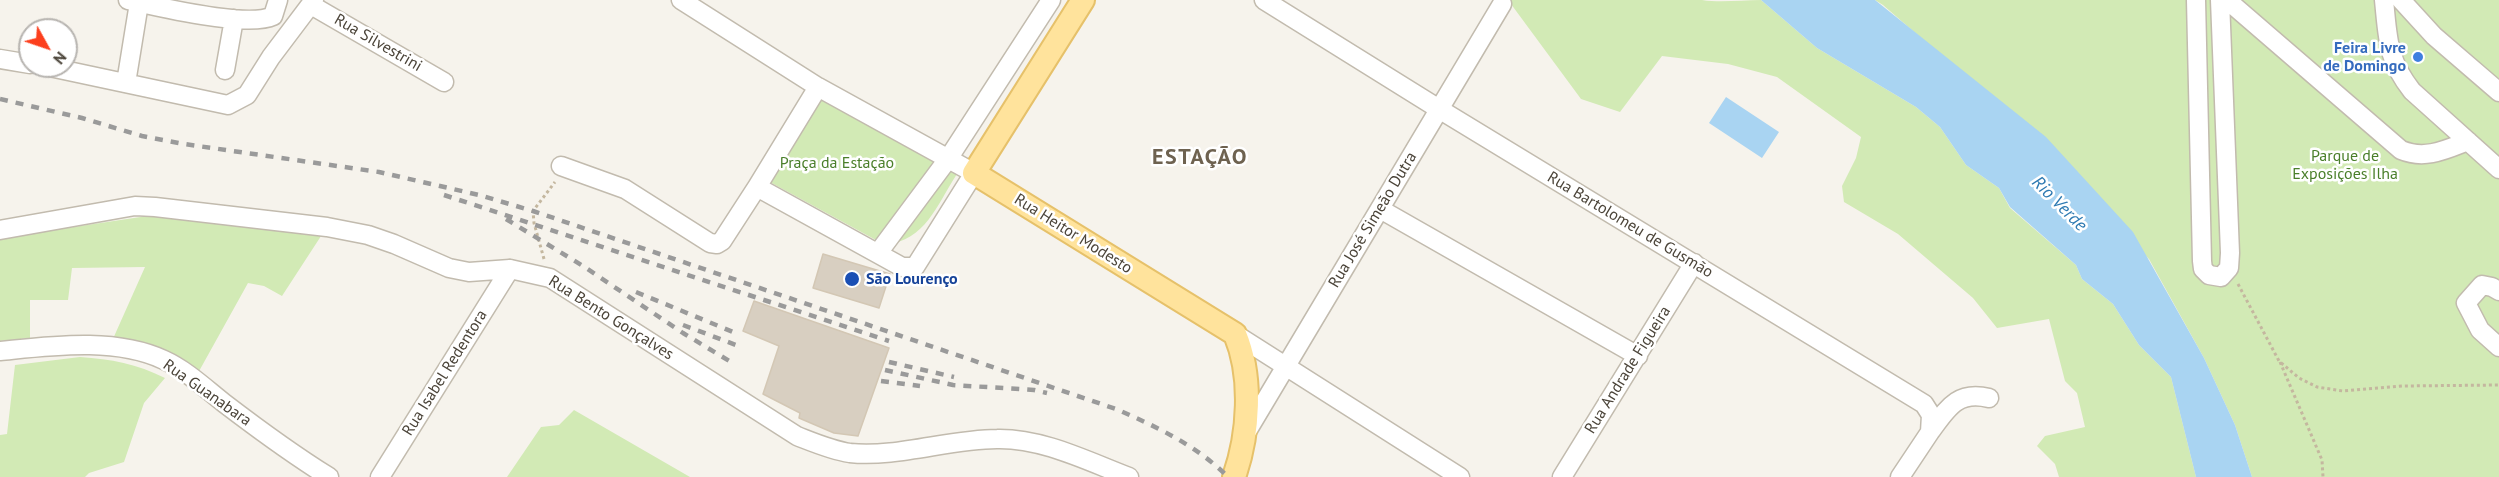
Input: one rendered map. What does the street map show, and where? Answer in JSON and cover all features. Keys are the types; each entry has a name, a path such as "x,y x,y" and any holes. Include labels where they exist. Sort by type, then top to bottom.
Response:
{"main road":[{"path":"974,173 1083,0"},
{"name":"Rua Heitor Modesto","path":"974,173 1235,334"},
{"name":"Rua José Simeão Dutra","path":"1235,334 1242,351 1247,392 1239,474"}],"street":[{"path":"126,83 134,1 182,5 234,19 266,20 273,16 278,0"},
{"name":"Rua Heitor Modesto","path":"681,0 818,87 974,173"},
{"path":"878,253 948,159 1051,0"},
{"name":"Rua Bartolomeu de Gusmão","path":"1264,0 1924,404 1931,415 1930,432"},
{"path":"2196,0 2202,261 2203,269 2215,277 2221,277 2229,268 2220,0"},
{"path":"2227,0 2401,150 2422,155 2438,153 2468,141"},
{"path":"2384,0 2388,43 2392,61 2401,77 2412,91 2499,169"},
{"path":"2401,0 2434,36 2499,92"},
{"path":"78,73 228,105 247,95 271,57 313,2"},
{"name":"Rua Silvestrini","path":"313,2 444,82"},
{"name":"Rua José Simeão Dutra","path":"1244,437 1502,4"},
{"path":"225,70 234,19"},
{"path":"0,59 18,62"},
{"path":"561,166 625,189 710,243 717,244 722,241 757,187 818,87"},
{"path":"757,187 902,267 916,267 974,173"},
{"name":"Rua Bento Gonçalves","path":"0,230 135,206 327,227 368,235 394,243 449,268 469,272 510,269 550,278 797,436 830,449 852,453 873,453 996,439 1049,447 1129,477"},
{"path":"1380,209 1638,356"},
{"name":"Rua Andrade Figueira","path":"1562,477 1694,264"},
{"name":"Rua Isabel Redentora","path":"380,477 510,269"},
{"path":"2499,291 2482,285 2466,303 2480,330 2499,347"},
{"name":"Rua Heitor Modesto","path":"1235,334 1460,477"},
{"name":"Rua Guanabara","path":"0,351 67,345 100,346 163,359 185,373 289,452 329,477"},
{"path":"1900,477 1951,404 1976,395 1989,398"}],"path":[{"path":"550,278 534,223 533,211 556,180 561,166"},
{"path":"2229,268 2279,361 2322,460 2323,477"},
{"path":"2279,361 2300,378 2317,387 2343,391 2402,386 2499,385"}],"green space":[{"path":"1508,0 1761,0 1817,48 1916,107 1940,127 1966,165 1999,188 2010,208 2076,265 2082,279 2113,304 2139,345 2171,377 2196,477 2059,477 2055,464 2037,446 2045,436 2085,427 2077,393 2065,381 2049,319 1997,328 1973,298 1898,234 1844,202 1842,186 1856,158 1861,137 1777,77 1728,64 1662,56 1620,112 1581,99"},
{"name":"Parque de Exposições Ilha","path":"1875,0 2499,0 2499,477 2252,477 2235,425 2204,358 2149,259 1935,50"},
{"name":"Praça da Estação","path":"818,98 957,174 928,220 911,236 885,245 768,181"},
{"path":"154,215 323,233 282,296 264,286 248,283 198,373 112,341 145,267 72,268 68,300 30,300 30,338 0,341 0,238"},
{"path":"80,357 124,363 165,378 144,403 124,462 89,473 85,477 0,477 0,435 7,434 15,365"},
{"path":"574,410 690,477 507,477 541,427 559,425"}],"water":[{"name":"Rio Verde","path":"1761,0 1875,0 2046,137 2133,232 2204,358 2235,425 2252,477 2196,477 2171,377 2139,345 2113,304 2082,279 2076,265 2010,207 1999,188 1966,165 1940,127 1916,107 1817,48"},
{"path":"1726,97 1779,132 1762,158 1709,123"}],"building":[{"name":"São Lourenço","path":"823,254 890,274 879,308 813,288"},
{"path":"754,301 889,348 858,436 834,433 799,418 800,413 763,394 779,346 743,331"}],"railway":[{"path":"0,99 82,118 142,136 379,172 479,195 533,211 1116,409 1189,446 1228,477"},
{"path":"444,195 889,341"},
{"path":"506,219 731,362"},
{"path":"636,292 738,334"},
{"path":"683,325 736,345"},
{"path":"889,362 954,377"},
{"path":"885,370 953,385 1034,390 1047,393"},
{"path":"881,381 920,386"}],"place":[{"name":"Feira Livre de Domingo","path":"2418,57"},
{"name":"São Lourenço","path":"852,279"}],"district":[{"name":"ESTAÇÃO","path":"1200,158"}]}
